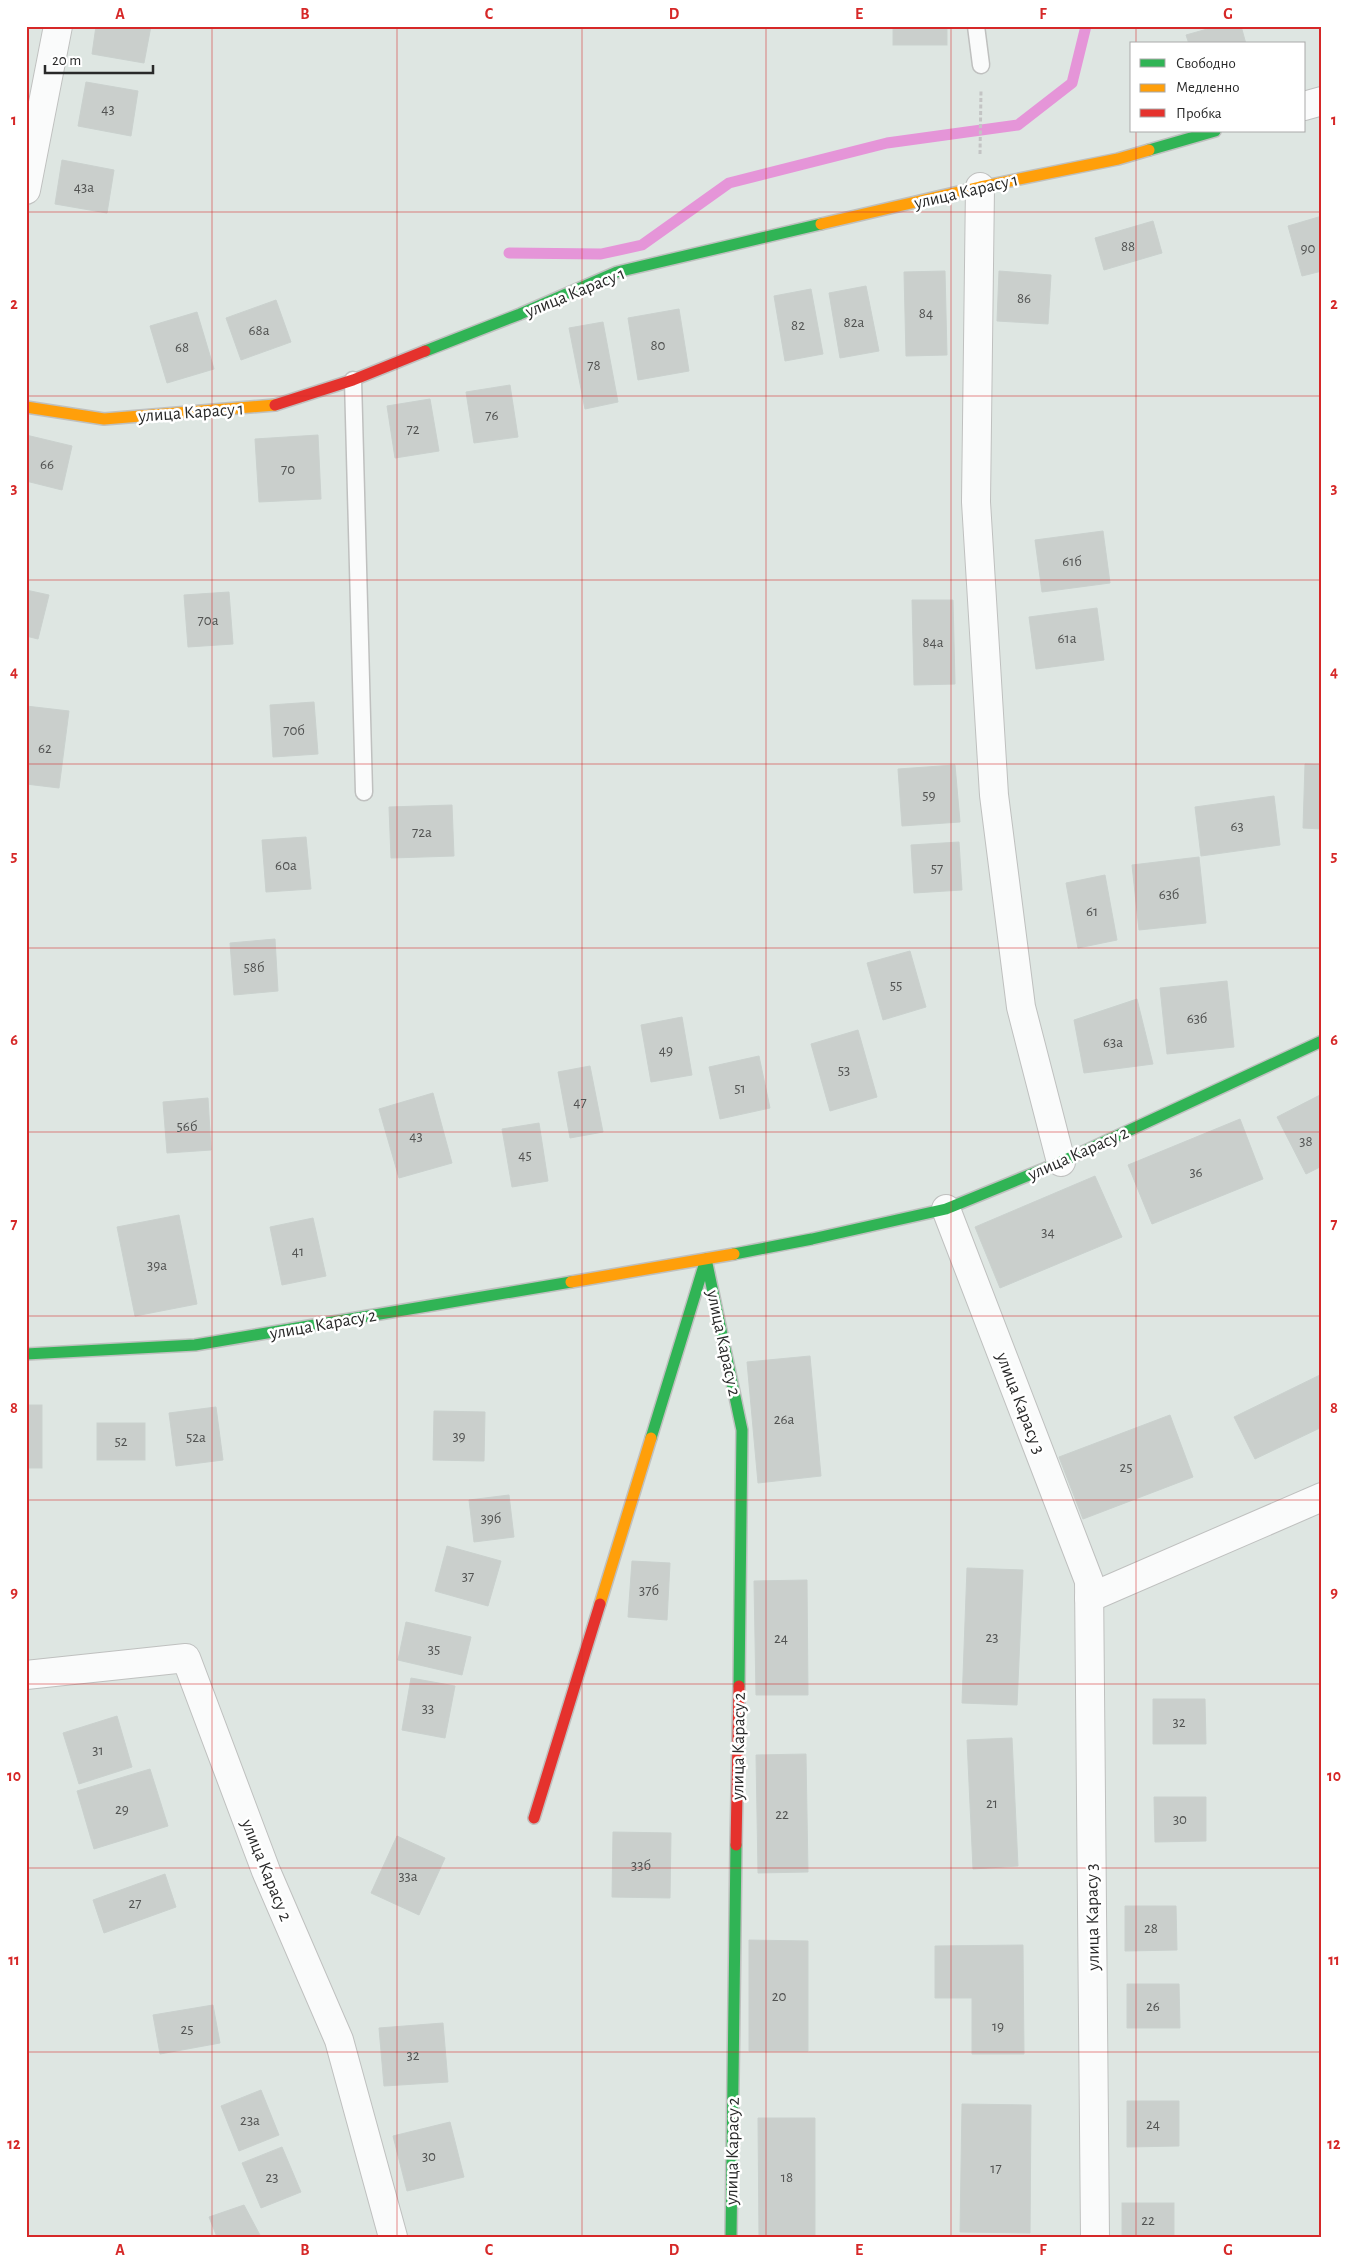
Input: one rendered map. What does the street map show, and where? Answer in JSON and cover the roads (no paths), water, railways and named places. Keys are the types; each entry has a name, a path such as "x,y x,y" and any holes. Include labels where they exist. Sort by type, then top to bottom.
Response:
{"street":[{"path":"26,190 58,26"},
{"path":"1306,105 1322,101"},
{"name":"улица Карасу 1","path":"26,407 104,419 270,406 353,380 520,314 617,272 980,187 1118,159 1212,132"},
{"path":"980,187 976,502 994,795 1021,1007 1061,1162"},
{"name":"улица Карасу 2","path":"26,1354 195,1345 706,1259 812,1239 946,1209 1061,1162 1322,1041"},
{"name":"улица Карасу 3","path":"946,1209 1089,1581 1095,2237"},
{"name":"улица Карасу 2","path":"534,1818 706,1259"},
{"name":"улица Карасу 2","path":"706,1259 742,1430 731,2237"},
{"path":"1089,1598 1322,1497"},
{"name":"улица Карасу 2","path":"26,1675 186,1658 266,1872 339,2040 393,2237"}],"lane":[{"path":"976,26 981,65"},
{"path":"353,380 364,792"}],"waterway":[{"path":"509,253 601,254 642,245 729,183 887,143 1018,125 1072,83 1086,26"}]}
